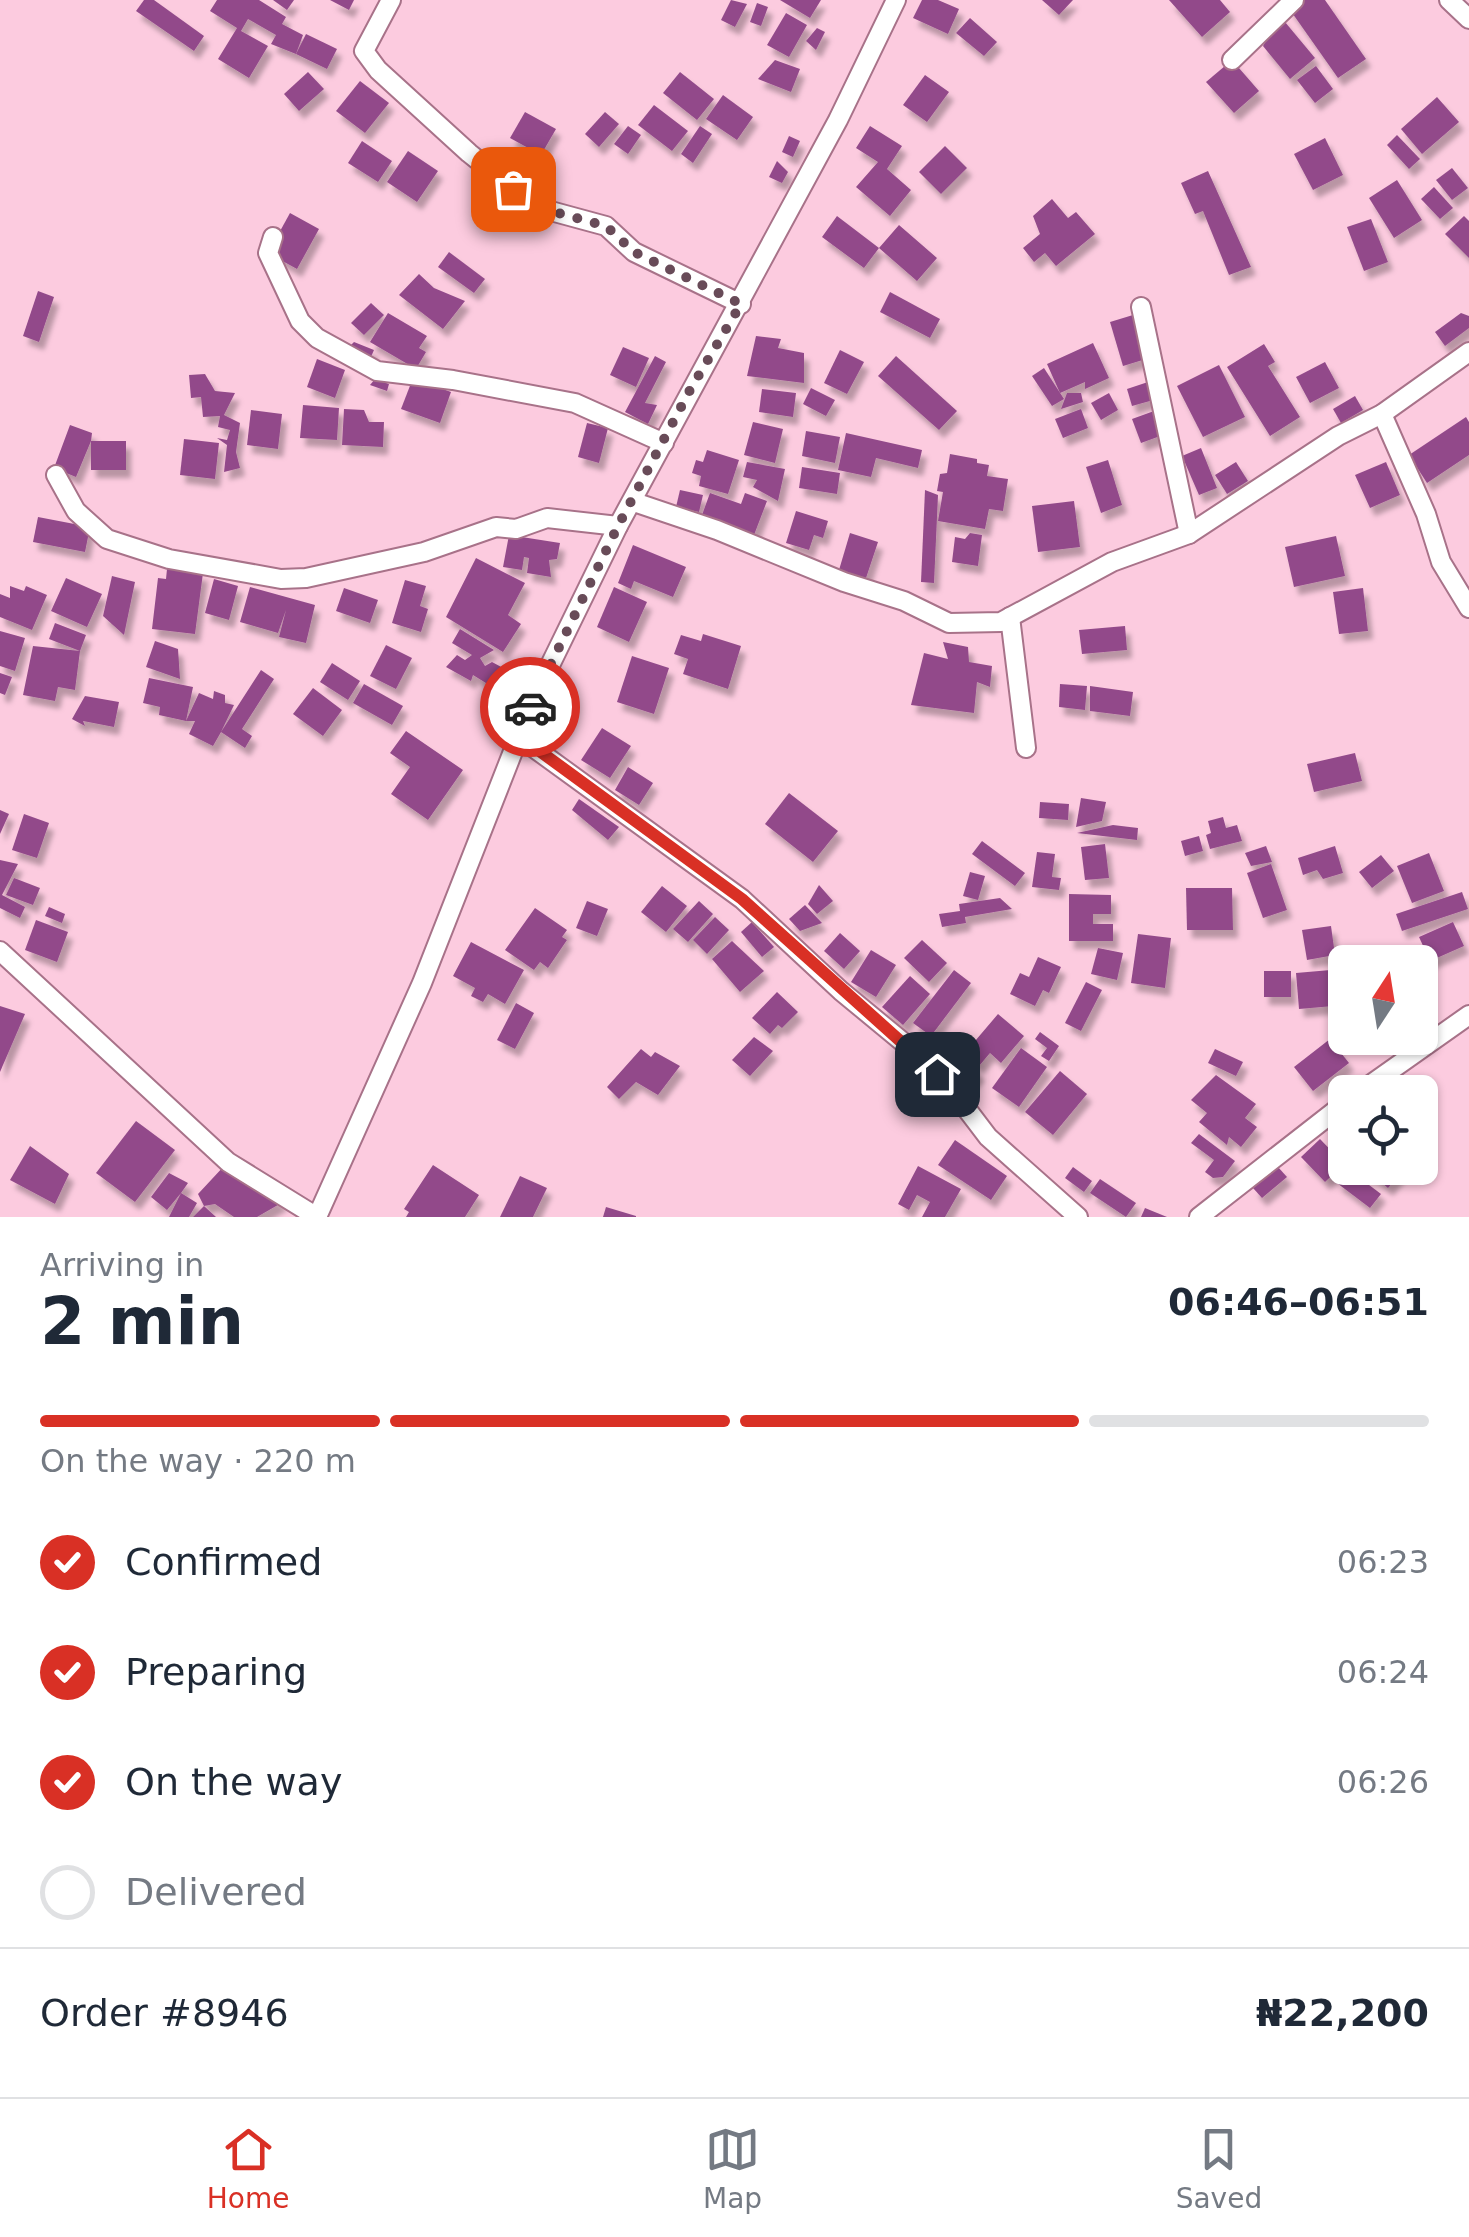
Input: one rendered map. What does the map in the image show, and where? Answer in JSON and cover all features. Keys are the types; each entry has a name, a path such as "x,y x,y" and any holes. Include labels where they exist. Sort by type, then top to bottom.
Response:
{"street":[{"path":"391,0 364,51 378,70 469,153 536,207 606,226 634,252 741,304"},
{"path":"0,950 228,1162 317,1217 422,983 534,698 618,526 741,304 896,0"},
{"path":"1232,60 1294,0"},
{"path":"1449,0 1469,19"},
{"path":"273,237 268,253 300,321 317,338 377,371 453,380 575,403 664,443"},
{"path":"1141,307 1189,534"},
{"path":"634,502 904,601 950,623 1001,622 1112,562 1189,534 1338,436 1382,414 1469,352"},
{"path":"1382,414 1426,514 1442,562 1469,608"},
{"path":"56,475 76,511 108,539 169,559 281,578 306,578 424,552 496,527 516,529 547,518 618,526"},
{"path":"1010,617 1026,748"},
{"path":"519,736 742,899 921,1058 953,1091 988,1137 1078,1217"},
{"path":"1384,1075 1469,1015"},
{"path":"1199,1217 1328,1116"}],"building":[{"path":"144,0 154,0 204,36 194,51 136,11"},
{"path":"217,0 259,0 286,17 282,24 303,35 296,54 271,44 276,35 248,19 241,31 268,46 249,78 218,59 237,28 210,11"},
{"path":"273,0 294,0 287,10"},
{"path":"330,0 354,0 349,10"},
{"path":"731,0 747,4 735,27 721,20"},
{"path":"780,0 821,0 810,18"},
{"path":"922,0 938,0 959,9 948,34 913,18"},
{"path":"1042,0 1073,0 1059,15"},
{"path":"1169,0 1220,0 1230,12 1202,37"},
{"path":"1298,0 1325,0 1366,59 1338,78 1288,7"},
{"path":"757,3 768,7 761,26 750,22"},
{"path":"786,13 807,25 789,57 767,45"},
{"path":"1280,16 1315,58 1290,79 1263,46"},
{"path":"970,18 997,42 984,56 956,33"},
{"path":"817,28 825,32 816,50 806,41"},
{"path":"306,34 337,49 327,69 296,54"},
{"path":"775,60 800,69 791,92 758,79"},
{"path":"1232,60 1259,91 1234,113 1206,82"},
{"path":"1316,66 1333,89 1315,103 1297,80"},
{"path":"308,72 324,89 299,111 284,94"},
{"path":"680,72 714,99 697,120 663,93"},
{"path":"925,75 949,92 927,122 903,105"},
{"path":"360,81 389,103 365,133 336,111"},
{"path":"723,95 753,117 737,140 706,119"},
{"path":"1437,97 1459,122 1422,154 1401,129"},
{"path":"654,105 688,131 672,151 638,125"},
{"path":"525,112 556,129 541,155 510,138"},
{"path":"605,112 619,124 599,147 585,134"},
{"path":"628,126 641,135 628,154 614,144"},
{"path":"700,126 712,134 693,163 681,154"},
{"path":"870,126 902,146 887,169 911,190 890,216 856,187 878,162 856,148"},
{"path":"1397,135 1420,159 1409,169 1387,145"},
{"path":"789,136 800,141 793,157 782,152"},
{"path":"1325,138 1343,175 1313,190 1294,154"},
{"path":"362,141 392,161 378,182 348,163"},
{"path":"945,146 967,168 941,194 919,172"},
{"path":"408,151 438,171 417,202 387,182"},
{"path":"777,161 788,172 782,183 769,177"},
{"path":"1452,168 1468,188 1452,200 1436,180"},
{"path":"1208,171 1251,267 1229,275 1203,211 1195,214 1181,183"},
{"path":"1397,180 1422,220 1394,238 1369,198"},
{"path":"1434,187 1453,208 1440,219 1421,199"},
{"path":"1052,199 1068,218 1076,212 1095,234 1056,266 1045,253 1034,262 1023,248 1040,234 1033,216"},
{"path":"290,213 319,229 297,269 268,253"},
{"path":"837,216 879,248 864,268 822,237"},
{"path":"1464,216 1469,221 1469,258 1445,234"},
{"path":"1371,219 1388,262 1364,271 1347,227"},
{"path":"899,225 937,258 917,281 879,248"},
{"path":"449,252 485,279 474,293 438,267"},
{"path":"419,274 434,288 465,301 443,329 399,295"},
{"path":"38,291 54,297 39,342 23,336"},
{"path":"890,292 940,319 930,338 880,312"},
{"path":"371,303 384,315 364,335 351,323"},
{"path":"388,313 427,336 419,348 426,352 416,369 370,342"},
{"path":"1461,313 1469,316 1469,328 1445,346 1435,332"},
{"path":"1133,315 1146,359 1123,366 1110,322"},
{"path":"756,336 781,339 778,348 804,353 804,383 747,376"},
{"path":"354,342 374,350 370,359 347,349"},
{"path":"1093,343 1109,378 1085,389 1085,382 1060,393 1047,364"},
{"path":"1264,344 1275,362 1268,366 1300,417 1270,436 1227,367"},
{"path":"623,347 649,358 636,387 610,375"},
{"path":"840,350 864,362 847,394 824,383"},
{"path":"655,356 666,362 645,403 657,405 648,424 625,412"},
{"path":"896,356 957,411 939,430 878,376"},
{"path":"317,359 345,370 335,398 307,387"},
{"path":"1325,362 1339,388 1310,403 1296,377"},
{"path":"1219,365 1245,417 1203,437 1177,386"},
{"path":"1044,368 1064,399 1052,406 1032,376"},
{"path":"205,374 215,391 235,393 224,415 240,423 236,452 240,468 224,472 227,445 217,438 227,440 230,430 218,427 220,416 203,417 201,397 191,398 189,375"},
{"path":"413,378 451,392 440,423 401,409"},
{"path":"375,379 389,384 387,391 370,385"},
{"path":"1151,381 1157,399 1132,406 1127,389"},
{"path":"811,388 835,400 826,416 803,404"},
{"path":"762,389 796,393 793,417 759,412"},
{"path":"1067,393 1081,393 1083,402 1061,409"},
{"path":"1109,393 1118,410 1101,420 1091,403"},
{"path":"1355,396 1363,410 1341,423 1333,409"},
{"path":"303,405 339,408 337,440 300,438"},
{"path":"344,409 364,410 369,422 384,422 383,447 342,445"},
{"path":"1081,409 1088,428 1063,438 1055,419"},
{"path":"251,410 282,414 278,449 247,445"},
{"path":"1154,411 1163,435 1141,443 1132,419"},
{"path":"1466,417 1469,455 1427,483 1409,455"},
{"path":"753,422 783,429 775,463 744,455"},
{"path":"587,423 608,428 599,463 578,457"},
{"path":"70,425 92,433 76,477 54,468"},
{"path":"806,431 840,437 835,463 802,456"},
{"path":"846,433 922,450 918,468 876,458 871,477 838,470"},
{"path":"184,439 219,443 215,479 180,475"},
{"path":"91,441 126,441 126,470 91,470"},
{"path":"1201,448 1217,488 1199,495 1182,456"},
{"path":"707,450 739,460 728,494 699,486 701,476 692,473 696,460 703,462"},
{"path":"950,454 977,459 977,463 989,465 987,476 1008,479 1003,511 989,509 985,529 938,521 943,492 937,491 940,474 947,473"},
{"path":"1108,460 1122,505 1101,513 1086,467"},
{"path":"747,462 785,469 778,501 753,487 757,480 743,477"},
{"path":"1236,462 1248,481 1227,494 1215,475"},
{"path":"1386,462 1400,495 1370,508 1355,475"},
{"path":"802,467 840,473 837,494 799,488"},
{"path":"680,490 703,495 699,512 676,507"},
{"path":"925,490 938,495 934,583 921,582"},
{"path":"710,493 741,504 745,493 767,501 754,535 702,515"},
{"path":"1074,501 1080,547 1038,552 1032,506"},
{"path":"796,511 828,521 823,538 814,535 809,550 786,543"},
{"path":"38,517 90,527 85,552 33,542"},
{"path":"850,533 878,542 866,578 839,570"},
{"path":"970,533 982,535 978,566 952,562 955,537 965,539"},
{"path":"509,535 560,543 557,559 549,560 551,577 527,573 529,558 524,557 522,570 503,567"},
{"path":"1336,536 1345,576 1294,587 1285,547"},
{"path":"633,545 686,567 673,597 634,581 631,589 618,583"},
{"path":"476,558 525,583 508,615 521,624 503,652 446,617"},
{"path":"167,569 203,573 195,634 152,629 158,578 166,579"},
{"path":"112,576 135,582 124,635 103,616"},
{"path":"66,578 102,594 87,627 51,611"},
{"path":"214,579 238,586 229,620 205,613"},
{"path":"405,580 426,586 420,606 428,609 421,632 392,623"},
{"path":"10,586 24,591 26,586 47,595 32,630 0,617 0,594 10,598"},
{"path":"250,587 315,605 306,643 279,637 286,610 278,633 240,622"},
{"path":"614,587 647,602 629,642 597,627"},
{"path":"344,588 378,600 370,623 336,611"},
{"path":"1363,588 1368,631 1339,634 1333,592"},
{"path":"55,623 86,635 80,651 49,639"},
{"path":"1125,626 1127,650 1082,654 1079,630"},
{"path":"460,629 494,650 480,658 485,666 492,662 505,669 494,688 473,675 471,681 446,667 457,655 465,660 472,655 452,643"},
{"path":"0,631 25,638 15,671 0,666"},
{"path":"703,634 741,646 728,689 683,674 688,659 674,654 681,635 701,641"},
{"path":"155,641 178,649 180,679 146,667"},
{"path":"943,642 968,647 969,662 992,666 990,687 977,682 974,713 911,705 924,653 948,659"},
{"path":"386,645 412,658 396,689 370,676"},
{"path":"33,646 80,651 75,690 58,687 55,701 23,695"},
{"path":"632,656 669,668 654,714 617,702"},
{"path":"332,663 360,681 348,700 320,682"},
{"path":"261,670 274,679 242,729 252,736 245,748 221,732"},
{"path":"0,673 12,677 5,695 0,693"},
{"path":"149,678 193,687 186,721 159,715 160,707 143,703"},
{"path":"364,684 403,706 392,725 353,703"},
{"path":"1060,684 1087,686 1085,710 1059,707"},
{"path":"1090,686 1133,692 1130,716 1090,711"},
{"path":"313,688 342,710 323,736 293,714"},
{"path":"214,691 225,695 225,703 234,705 213,746 189,734 195,721 186,721 199,693 213,699"},
{"path":"85,696 119,702 114,727 83,721 85,726 72,719"},
{"path":"602,728 631,746 610,778 581,760"},
{"path":"406,731 463,770 428,820 391,794 410,767 390,753"},
{"path":"1355,753 1362,781 1314,792 1307,764"},
{"path":"628,767 653,783 639,805 615,790"},
{"path":"789,793 838,831 813,862 765,824"},
{"path":"1081,798 1106,802 1102,821 1076,827"},
{"path":"579,799 619,827 608,840 572,810"},
{"path":"1040,802 1069,804 1068,820 1039,818"},
{"path":"0,810 9,814 0,834"},
{"path":"24,814 49,823 37,858 12,850"},
{"path":"1223,817 1226,828 1237,825 1242,841 1210,849 1208,821"},
{"path":"1113,825 1138,828 1137,840 1077,833"},
{"path":"1199,836 1203,851 1185,856 1181,841"},
{"path":"982,841 1025,873 1015,886 972,854"},
{"path":"1105,844 1109,878 1085,880 1081,847"},
{"path":"1266,846 1272,862 1251,866 1245,853"},
{"path":"1335,846 1343,873 1323,879 1317,870 1303,875 1298,858"},
{"path":"1037,852 1055,854 1052,877 1061,878 1059,890 1032,887"},
{"path":"1429,853 1444,891 1412,903 1397,866"},
{"path":"1381,855 1394,871 1372,888 1359,872"},
{"path":"0,860 18,864 2,895 25,907 20,918 0,908"},
{"path":"1271,864 1287,910 1263,918 1247,873"},
{"path":"970,872 985,876 978,900 963,896"},
{"path":"14,878 40,888 33,905 6,895"},
{"path":"819,885 833,901 817,914 808,904"},
{"path":"662,886 687,906 666,932 641,912"},
{"path":"1186,888 1232,888 1233,930 1187,930"},
{"path":"1462,892 1468,909 1402,931 1396,914"},
{"path":"1069,894 1111,895 1111,914 1093,914 1093,924 1113,924 1113,941 1069,941"},
{"path":"1000,898 1012,909 965,917 966,923 942,927 939,914 960,911 959,904"},
{"path":"587,901 608,909 597,936 576,928"},
{"path":"699,901 713,914 688,942 673,929"},
{"path":"805,905 822,923 800,931 789,919"},
{"path":"49,907 65,914 62,923 45,916"},
{"path":"535,908 567,930 562,937 567,940 548,968 540,962 534,970 505,950"},
{"path":"715,917 729,930 707,954 693,940"},
{"path":"36,920 68,932 57,962 25,950"},
{"path":"752,922 774,947 762,957 741,932"},
{"path":"1453,922 1464,946 1438,957 1438,945 1423,945 1419,937"},
{"path":"1331,926 1334,945 1328,945 1328,956 1307,960 1302,930"},
{"path":"840,933 860,951 844,969 824,951"},
{"path":"1138,934 1171,938 1165,988 1131,983"},
{"path":"922,940 947,963 929,982 904,958"},
{"path":"732,941 764,971 740,992 712,959"},
{"path":"471,942 524,970 505,1004 488,994 483,1002 471,996 475,988 453,976"},
{"path":"1098,948 1123,953 1117,980 1091,974"},
{"path":"871,950 896,965 876,997 851,982"},
{"path":"1038,957 1061,967 1049,993 1043,990 1035,1006 1010,994 1020,973 1029,977"},
{"path":"954,970 971,983 931,1036 913,1023"},
{"path":"1328,970 1328,1006 1299,1009 1296,973"},
{"path":"1264,971 1291,971 1291,997 1264,997"},
{"path":"910,976 930,994 903,1025 882,1007"},
{"path":"1086,982 1102,990 1081,1031 1065,1023"},
{"path":"777,992 798,1012 770,1034 752,1018"},
{"path":"516,1003 534,1013 515,1049 497,1040"},
{"path":"0,1006 25,1014 0,1072"},
{"path":"998,1014 1024,1036 1001,1063 990,1053 979,1066 964,1054"},
{"path":"1040,1032 1059,1046 1049,1061 1041,1056 1047,1048 1035,1039"},
{"path":"754,1037 773,1051 750,1076 732,1060"},
{"path":"1328,1041 1328,1055 1343,1055 1349,1063 1328,1075 1313,1091 1294,1067"},
{"path":"1021,1048 1047,1067 1019,1107 992,1088"},
{"path":"641,1049 651,1057 655,1052 680,1066 658,1095 636,1082 619,1099 607,1087"},
{"path":"1215,1049 1243,1062 1236,1076 1208,1063"},
{"path":"961,1055 980,1073 967,1086 948,1069"},
{"path":"1060,1071 1087,1094 1053,1135 1025,1112"},
{"path":"1216,1075 1256,1104 1245,1118 1257,1127 1241,1147 1229,1137 1227,1145 1199,1122 1207,1113 1191,1100"},
{"path":"136,1121 175,1150 135,1202 96,1173"},
{"path":"1199,1134 1235,1161 1223,1177 1213,1178 1205,1172 1214,1160 1191,1143"},
{"path":"1320,1139 1328,1147 1328,1179 1325,1182 1301,1157"},
{"path":"955,1140 1007,1176 991,1200 938,1165"},
{"path":"30,1146 69,1174 55,1204 10,1180"},
{"path":"225,1165 283,1202 257,1217 234,1217 215,1204 204,1206 198,1194"},
{"path":"433,1165 479,1195 465,1217 406,1217 409,1212 404,1209"},
{"path":"918,1166 961,1189 945,1217 922,1217 930,1202 917,1195 909,1210 898,1204"},
{"path":"1073,1167 1092,1181 1084,1192 1065,1178"},
{"path":"1278,1167 1287,1177 1262,1198 1253,1188"},
{"path":"169,1173 188,1183 167,1210 151,1197"},
{"path":"520,1176 547,1188 533,1217 500,1217"},
{"path":"1100,1179 1136,1203 1126,1217 1090,1193"},
{"path":"1340,1185 1369,1185 1381,1194 1370,1208"},
{"path":"181,1193 197,1203 189,1217 169,1217"},
{"path":"204,1206 216,1217 193,1217"},
{"path":"606,1207 636,1216 636,1217 603,1217"},
{"path":"1145,1208 1167,1217 1141,1217"}],"way so far":[{"path":"513,189 536,207 606,226 634,252 741,304 618,526 530,707"}],"route":[{"path":"530,707 519,736 742,899 937,1074"}]}
